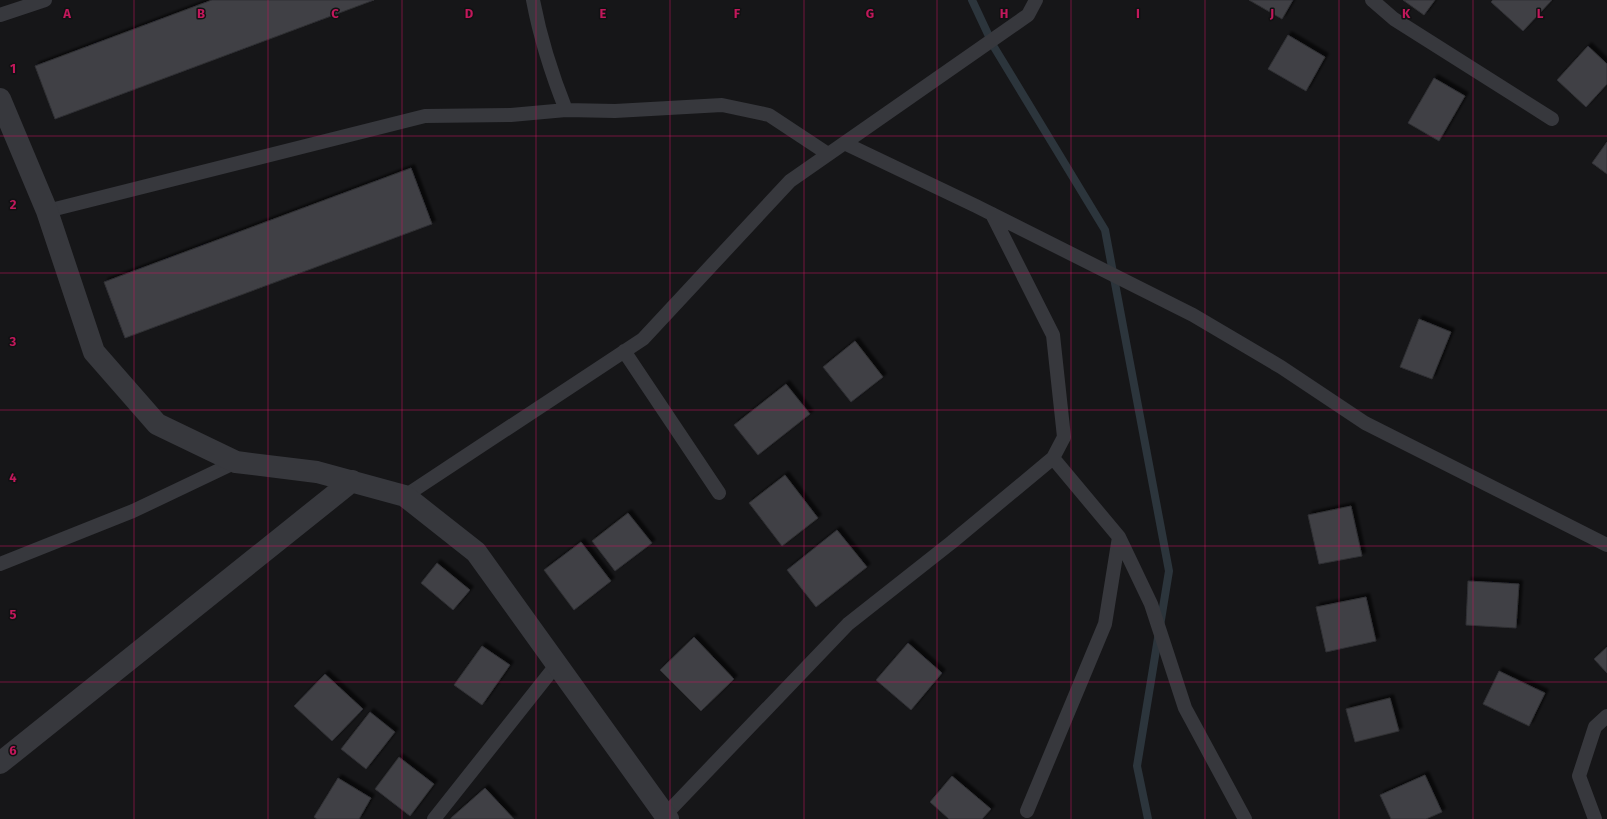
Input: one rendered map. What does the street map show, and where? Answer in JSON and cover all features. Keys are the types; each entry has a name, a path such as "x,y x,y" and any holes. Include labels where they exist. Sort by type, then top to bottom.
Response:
{"street":[{"path":"0,99 47,211 94,352 157,424 236,462 317,472 405,496 476,552 666,817"},
{"path":"0,763 352,481"}],"lane":[{"path":"0,15 45,0"},
{"path":"533,0 542,38 558,90 566,110"},
{"path":"405,496 643,339 790,181 1028,14 1036,0"},
{"path":"1372,0 1394,20 1552,119"},
{"path":"47,211 426,116 511,115 566,110 615,111 722,105 769,115 828,154"},
{"path":"844,143 992,214 1193,315 1281,367 1365,423 1607,545"},
{"path":"666,817 848,624 952,542 1053,458 1064,437 1053,335 992,214"},
{"path":"624,351 719,493"},
{"path":"1053,458 1119,537 1151,604 1186,708 1245,819"},
{"path":"0,564 132,511 236,462"},
{"path":"1027,811 1105,624 1119,537"},
{"path":"434,819 557,664"},
{"path":"1595,819 1579,776 1595,727 1607,716"}],"building":[{"path":"212,0 374,0 55,119 35,66"},
{"path":"1249,0 1293,0 1282,19"},
{"path":"1403,0 1435,0 1424,15"},
{"path":"1493,0 1552,0 1523,31 1491,2"},
{"path":"1288,35 1325,57 1306,91 1268,69"},
{"path":"1588,46 1607,64 1607,84 1586,107 1557,80"},
{"path":"1434,78 1465,96 1439,141 1408,123"},
{"path":"1607,142 1607,174 1592,163"},
{"path":"411,168 432,224 125,338 104,282"},
{"path":"1419,319 1451,332 1432,379 1400,367"},
{"path":"855,341 883,377 851,402 823,367"},
{"path":"786,384 810,414 758,455 734,425"},
{"path":"785,475 818,518 782,546 749,503"},
{"path":"1351,506 1362,556 1319,564 1308,515"},
{"path":"628,513 652,543 615,571 592,541"},
{"path":"837,530 867,567 816,607 787,570"},
{"path":"581,542 611,581 574,610 544,570"},
{"path":"437,563 470,590 453,610 421,583"},
{"path":"1468,581 1519,584 1516,628 1466,625"},
{"path":"1366,597 1376,641 1326,652 1316,607"},
{"path":"694,637 734,679 701,711 660,670"},
{"path":"908,643 942,673 911,710 876,680"},
{"path":"482,646 510,665 482,705 454,685"},
{"path":"1607,647 1607,673 1594,659"},
{"path":"1499,671 1545,693 1529,726 1483,704"},
{"path":"325,674 363,709 332,741 294,706"},
{"path":"1390,698 1399,731 1355,742 1346,709"},
{"path":"370,712 395,732 366,769 341,749"},
{"path":"399,757 434,784 410,816 375,789"},
{"path":"1425,775 1442,812 1426,819 1391,819 1380,795"},
{"path":"952,776 991,809 982,819 949,819 930,802"},
{"path":"338,778 371,798 359,819 317,819 314,817"},
{"path":"485,788 514,819 451,819 451,818"}],"waterway":[{"path":"972,0 994,47 1105,230 1169,571 1137,766 1148,819"}]}
